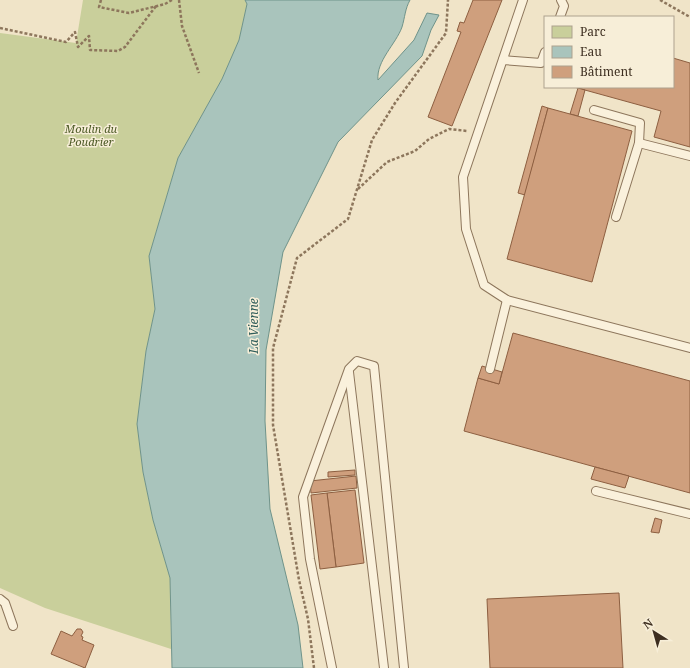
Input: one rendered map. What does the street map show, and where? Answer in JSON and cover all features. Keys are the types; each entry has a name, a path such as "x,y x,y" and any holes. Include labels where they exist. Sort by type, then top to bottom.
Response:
{"lane":[{"path":"523,0 463,177 466,229 484,285 507,300 690,348"},
{"path":"560,16 564,6 561,0"},
{"path":"503,60 541,63 544,55"},
{"path":"594,110 640,123 639,143 616,217"},
{"path":"639,143 690,156"},
{"path":"490,369 507,300"},
{"path":"332,668 310,559 303,497 349,369 357,361 374,366 404,668"},
{"path":"349,369 384,668"},
{"path":"596,491 690,514"},
{"path":"0,599 5,603 13,626"}],"path":[{"path":"101,0 99,7 129,13 172,0"},
{"path":"179,0 182,26 199,73"},
{"path":"314,668 308,619 299,580 273,425 272,348 297,258 348,219 372,140 395,103 446,33 448,0"},
{"path":"660,0 690,17"},
{"path":"0,28 66,42 75,32 78,47 89,36 90,50 118,51 125,47 156,6"},
{"path":"357,189 387,162 415,151 430,139 449,129 478,132"}],"green space":[{"name":"Moulin du Poudrier","path":"83,0 245,0 247,4 239,40 222,79 178,158 149,256 155,309 146,351 137,424 143,472 153,520 170,578 171,649 45,608 0,588 0,33 76,43"}],"water":[{"name":"La Vienne","path":"245,0 410,0 402,27 380,66 378,80 414,40 427,13 439,15 431,30 422,56 338,142 283,252 266,350 265,421 270,509 298,625 303,668 172,668 170,578 153,520 143,472 137,424 146,351 155,309 149,256 178,158 222,79 239,40 247,4"}],"building":[{"path":"473,0 502,0 452,126 428,117 461,32 457,31 460,22 464,23"},
{"path":"674,58 690,63 690,147 654,137 661,111 578,88 674,88"},
{"path":"578,88 585,90 578,116 570,114"},
{"path":"542,106 548,108 525,195 518,193"},
{"path":"548,108 632,131 592,282 507,259"},
{"path":"513,333 690,381 690,493 464,431 478,378 499,384"},
{"path":"482,366 502,372 499,384 478,378"},
{"path":"595,467 629,476 625,488 591,479"},
{"path":"355,470 355,475 328,477 328,472"},
{"path":"356,476 357,488 311,493 310,481"},
{"path":"355,490 364,563 336,567 327,493"},
{"path":"327,493 336,567 320,569 311,495"},
{"path":"655,518 662,520 659,533 651,532"},
{"path":"619,593 623,668 490,668 487,599"},
{"path":"77,629 81,629 83,632 81,636 83,637 82,640 94,645 85,668 51,654 61,631 72,636"}]}
